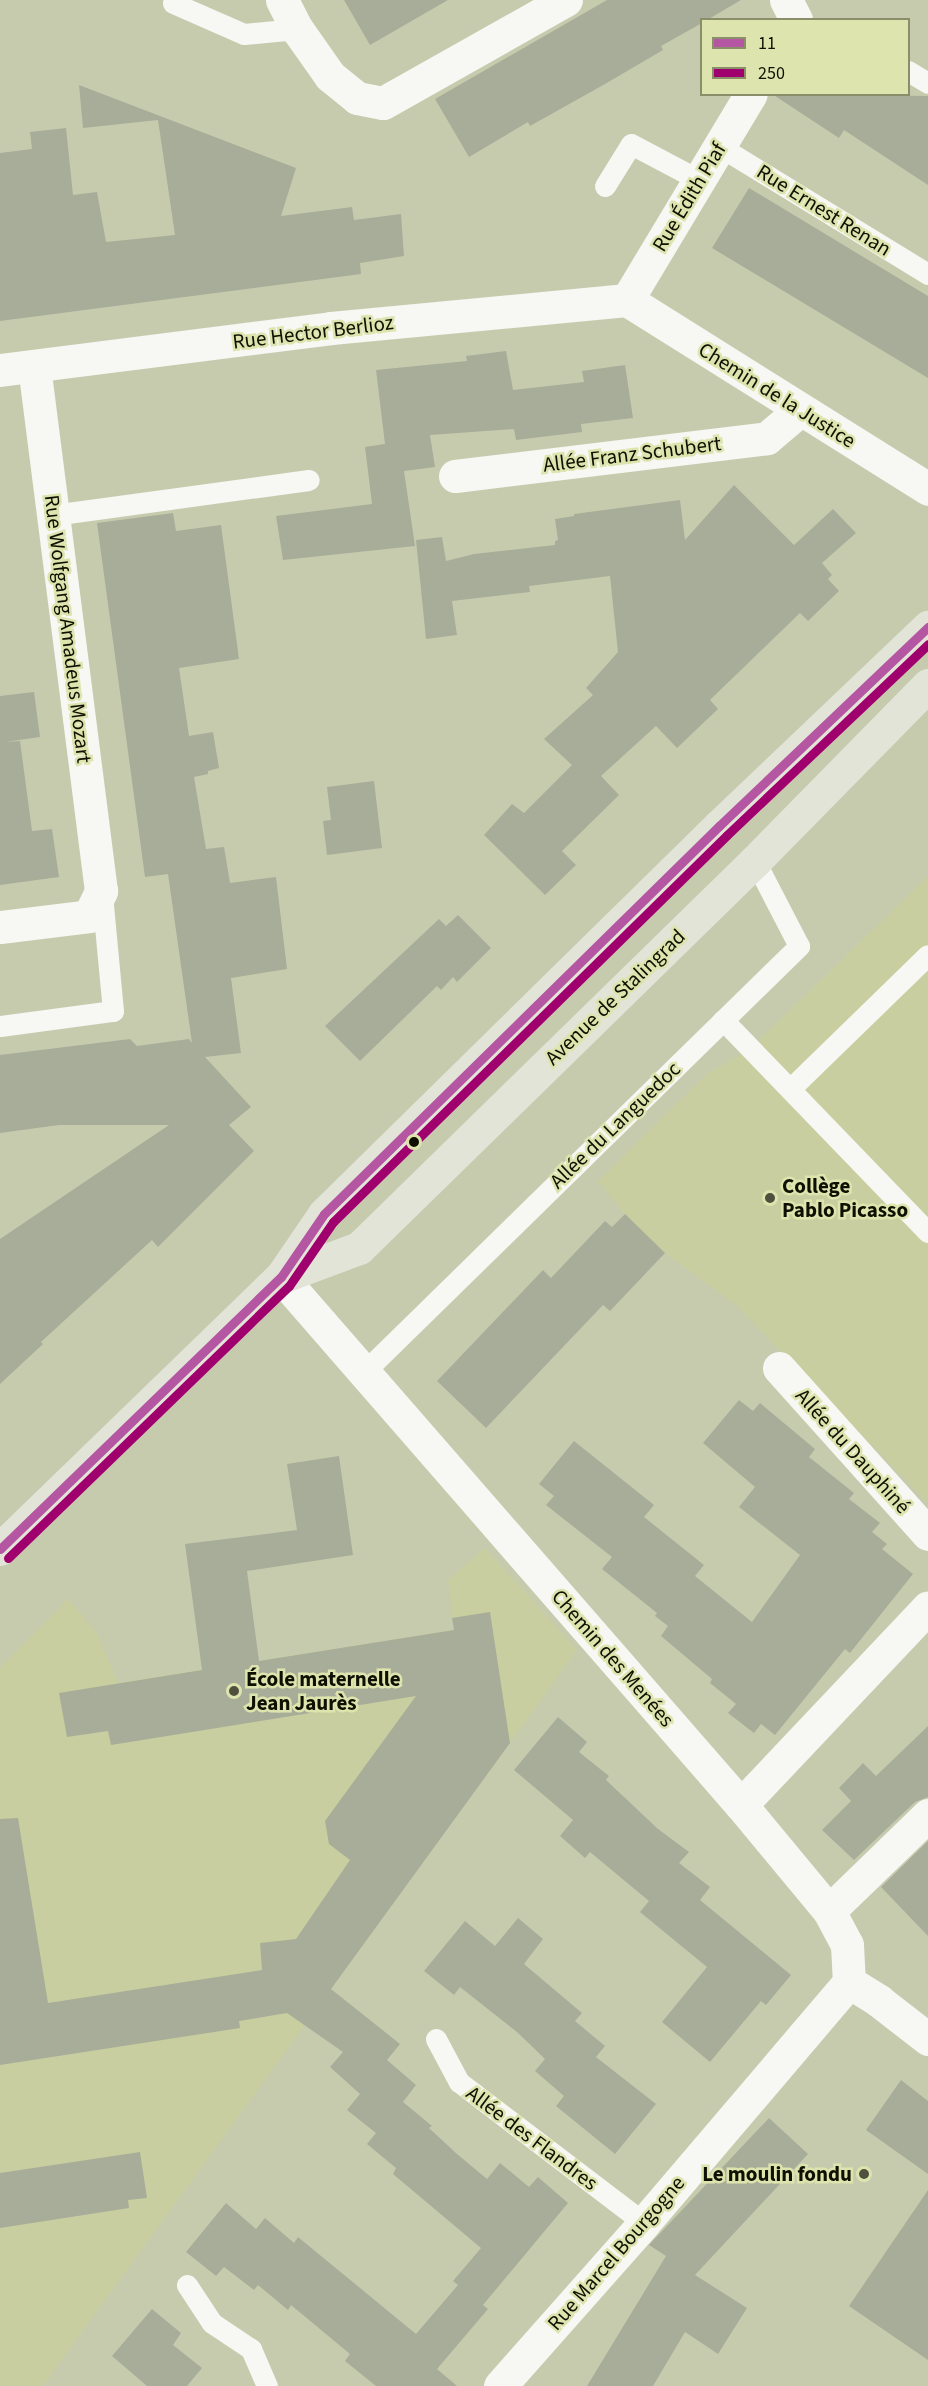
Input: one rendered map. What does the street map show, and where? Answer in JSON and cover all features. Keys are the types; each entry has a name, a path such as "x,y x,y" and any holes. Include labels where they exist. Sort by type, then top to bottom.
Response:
{"main road":[{"name":"Avenue de Stalingrad","path":"0,1549 281,1277 324,1214 719,826 928,627"},
{"name":"Avenue de Stalingrad","path":"281,1277 359,1248 755,861 928,685"}],"street":[{"path":"282,0 297,29 330,76 357,98 383,103 566,0"},
{"name":"Rue Édith Piaf","path":"627,300 750,96"},
{"name":"Rue Hector Berlioz","path":"0,370 331,328 627,300"},
{"name":"Chemin de la Justice","path":"627,300 928,489"},
{"name":"Rue Wolfgang Amadeus Mozart","path":"33,366 101,891"},
{"name":"Allée Franz Schubert","path":"454,476 767,438 800,410"},
{"path":"0,927 88,916 101,891"},
{"name":"Chemin des Menées","path":"281,1277 741,1805 829,1911 846,1945 849,1982"},
{"name":"Allée du Dauphiné","path":"779,1368 928,1534"},
{"path":"741,1805 928,1607"},
{"path":"829,1911 928,1815"},
{"path":"849,1982 879,2001 928,2039"},
{"name":"Rue Marcel Bourgogne","path":"500,2386 644,2223 849,1982"}],"lane":[{"path":"172,3 244,34 297,29"},
{"path":"910,72 928,83"},
{"path":"604,186 631,144 699,180"},
{"name":"Rue Ernest Renan","path":"719,146 928,274"},
{"path":"53,515 309,480"},
{"name":"Allée du Languedoc","path":"364,1372 799,945 755,861"},
{"name":"Rue Wolfgang Amadeus Mozart","path":"0,1026 113,1011 101,891"},
{"path":"790,1089 928,955"},
{"path":"723,1020 928,1232"},
{"name":"Allée des Flandres","path":"436,2039 459,2082 644,2223"},
{"path":"187,2285 212,2323 251,2349 267,2386"}],"shaded area":[{"name":"Collège Pablo Picasso","path":"928,876 928,1503 735,1304 665,1253 625,1214 598,1181 707,1074 751,1048"},
{"path":"485,1548 577,1650 43,2386 0,2386 0,1668 68,1599 97,1633 118,1683 454,1630 448,1580"}],"building":[{"path":"344,0 448,0 370,45"},
{"path":"607,0 741,0 710,18 700,18 700,24 661,46 663,50 530,126 528,122 469,157 435,99"},
{"path":"79,85 296,168 281,216 352,207 354,220 401,214 404,256 360,263 361,274 0,321 0,153 32,149 30,132 66,128 73,195 97,192 106,242 175,235 158,120 83,128"},
{"path":"775,96 928,96 928,185 844,130 839,138"},
{"path":"749,188 928,296 928,378 712,248"},
{"path":"506,351 513,390 584,382 582,371 625,365 633,418 581,424 582,432 516,440 514,429 430,435 435,467 404,471 415,546 283,560 276,516 372,504 365,447 385,444 376,370 467,361 466,356"},
{"path":"734,485 794,545 833,509 856,533 822,563 832,575 828,579 839,591 808,621 800,613 710,700 718,709 677,748 656,726 601,776 619,795 562,851 576,865 545,895 484,835 512,804 524,813 572,765 544,739 593,695 586,688 618,652 610,576 529,586 530,592 452,601 457,635 426,639 416,540 442,537 446,561 474,554 555,545 555,541 558,540 555,519 574,516 574,514 680,500 685,540"},
{"path":"173,513 176,531 221,525 239,659 179,668 189,736 213,732 219,768 208,771 208,774 194,777 206,849 224,847 230,883 276,877 287,969 231,978 241,1053 205,1057 251,1107 229,1125 254,1151 158,1247 152,1240 41,1342 43,1344 0,1384 0,1239 169,1125 59,1125 0,1133 0,1055 130,1039 137,1046 189,1039 192,1043 168,874 145,877 97,523"},
{"path":"34,692 40,737 5,742 20,741 32,831 52,829 59,877 0,885 0,696"},
{"path":"374,781 382,848 327,855 323,821 331,820 327,787"},
{"path":"458,915 491,948 457,982 453,977 441,990 437,986 360,1061 325,1026 439,919 446,926"},
{"path":"625,1214 665,1253 610,1311 603,1305 486,1428 437,1381 543,1270 551,1278 605,1221 612,1227"},
{"path":"739,1400 753,1411 760,1403 815,1449 809,1457 854,1493 849,1499 880,1523 872,1532 887,1544 882,1549 913,1574 850,1653 845,1649 775,1735 761,1724 754,1733 728,1713 736,1704 710,1683 712,1679 661,1636 668,1626 655,1616 657,1613 602,1569 612,1557 546,1505 554,1496 539,1484 574,1441 654,1505 644,1517 704,1565 695,1576 752,1622 800,1555 739,1507 755,1487 703,1443"},
{"path":"339,1456 353,1555 247,1571 259,1661 454,1630 452,1618 490,1612 510,1743 331,1989 400,2044 387,2060 416,2085 403,2102 432,2126 429,2128 457,2154 487,2179 500,2163 529,2187 538,2177 568,2203 483,2305 488,2309 437,2369 457,2386 376,2386 345,2361 350,2354 291,2305 288,2310 258,2285 254,2290 224,2267 216,2276 186,2252 226,2203 256,2229 265,2218 294,2243 298,2237 416,2334 458,2285 453,2281 481,2248 393,2174 396,2168 367,2144 376,2133 347,2110 360,2094 330,2067 343,2052 287,2013 239,2021 240,2028 0,2065 0,1819 18,1818 48,2003 262,1970 260,1943 296,1939 350,1860 329,1844 325,1821 416,1696 111,1745 108,1731 67,1737 59,1693 202,1670 185,1544 297,1530 287,1464"},
{"path":"558,1717 587,1742 579,1752 609,1776 606,1780 658,1829 689,1852 679,1863 710,1887 700,1900 791,1975 766,2005 761,2001 710,2062 662,2022 707,1967 640,1912 649,1901 590,1852 585,1858 560,1836 573,1820 514,1770"},
{"path":"928,1726 928,1797 915,1802 854,1860 822,1830 851,1801 839,1788 863,1763 876,1776"},
{"path":"928,1841 928,1936 881,1887"},
{"path":"518,1918 543,1939 524,1964 582,2013 575,2021 605,2046 596,2057 656,2104 615,2154 556,2106 564,2096 535,2071 545,2059 517,2032 460,1987 454,1995 424,1971 465,1921 495,1946"},
{"path":"901,2080 928,2101 928,2174 866,2130"},
{"path":"769,2118 808,2154 695,2275 747,2308 718,2354 685,2332 653,2386 587,2386 666,2256 649,2245"},
{"path":"140,2152 147,2198 128,2200 129,2208 0,2228 0,2173"},
{"path":"928,2190 928,2360 849,2306"},
{"path":"152,2309 181,2333 173,2345 202,2368 187,2386 147,2386 112,2356"}],"transit line":[{"name":"11","path":"0,1549 281,1277 324,1214 719,826 928,627"},
{"name":"250","path":"8,1558 289,1286 333,1222 727,835 928,644"}],"place":[{"name":"Collège Pablo Picasso","path":"770,1198"},
{"name":"École maternelle Jean Jaurès","path":"234,1691"},
{"name":"Le moulin fondu","path":"864,2174"}]}
